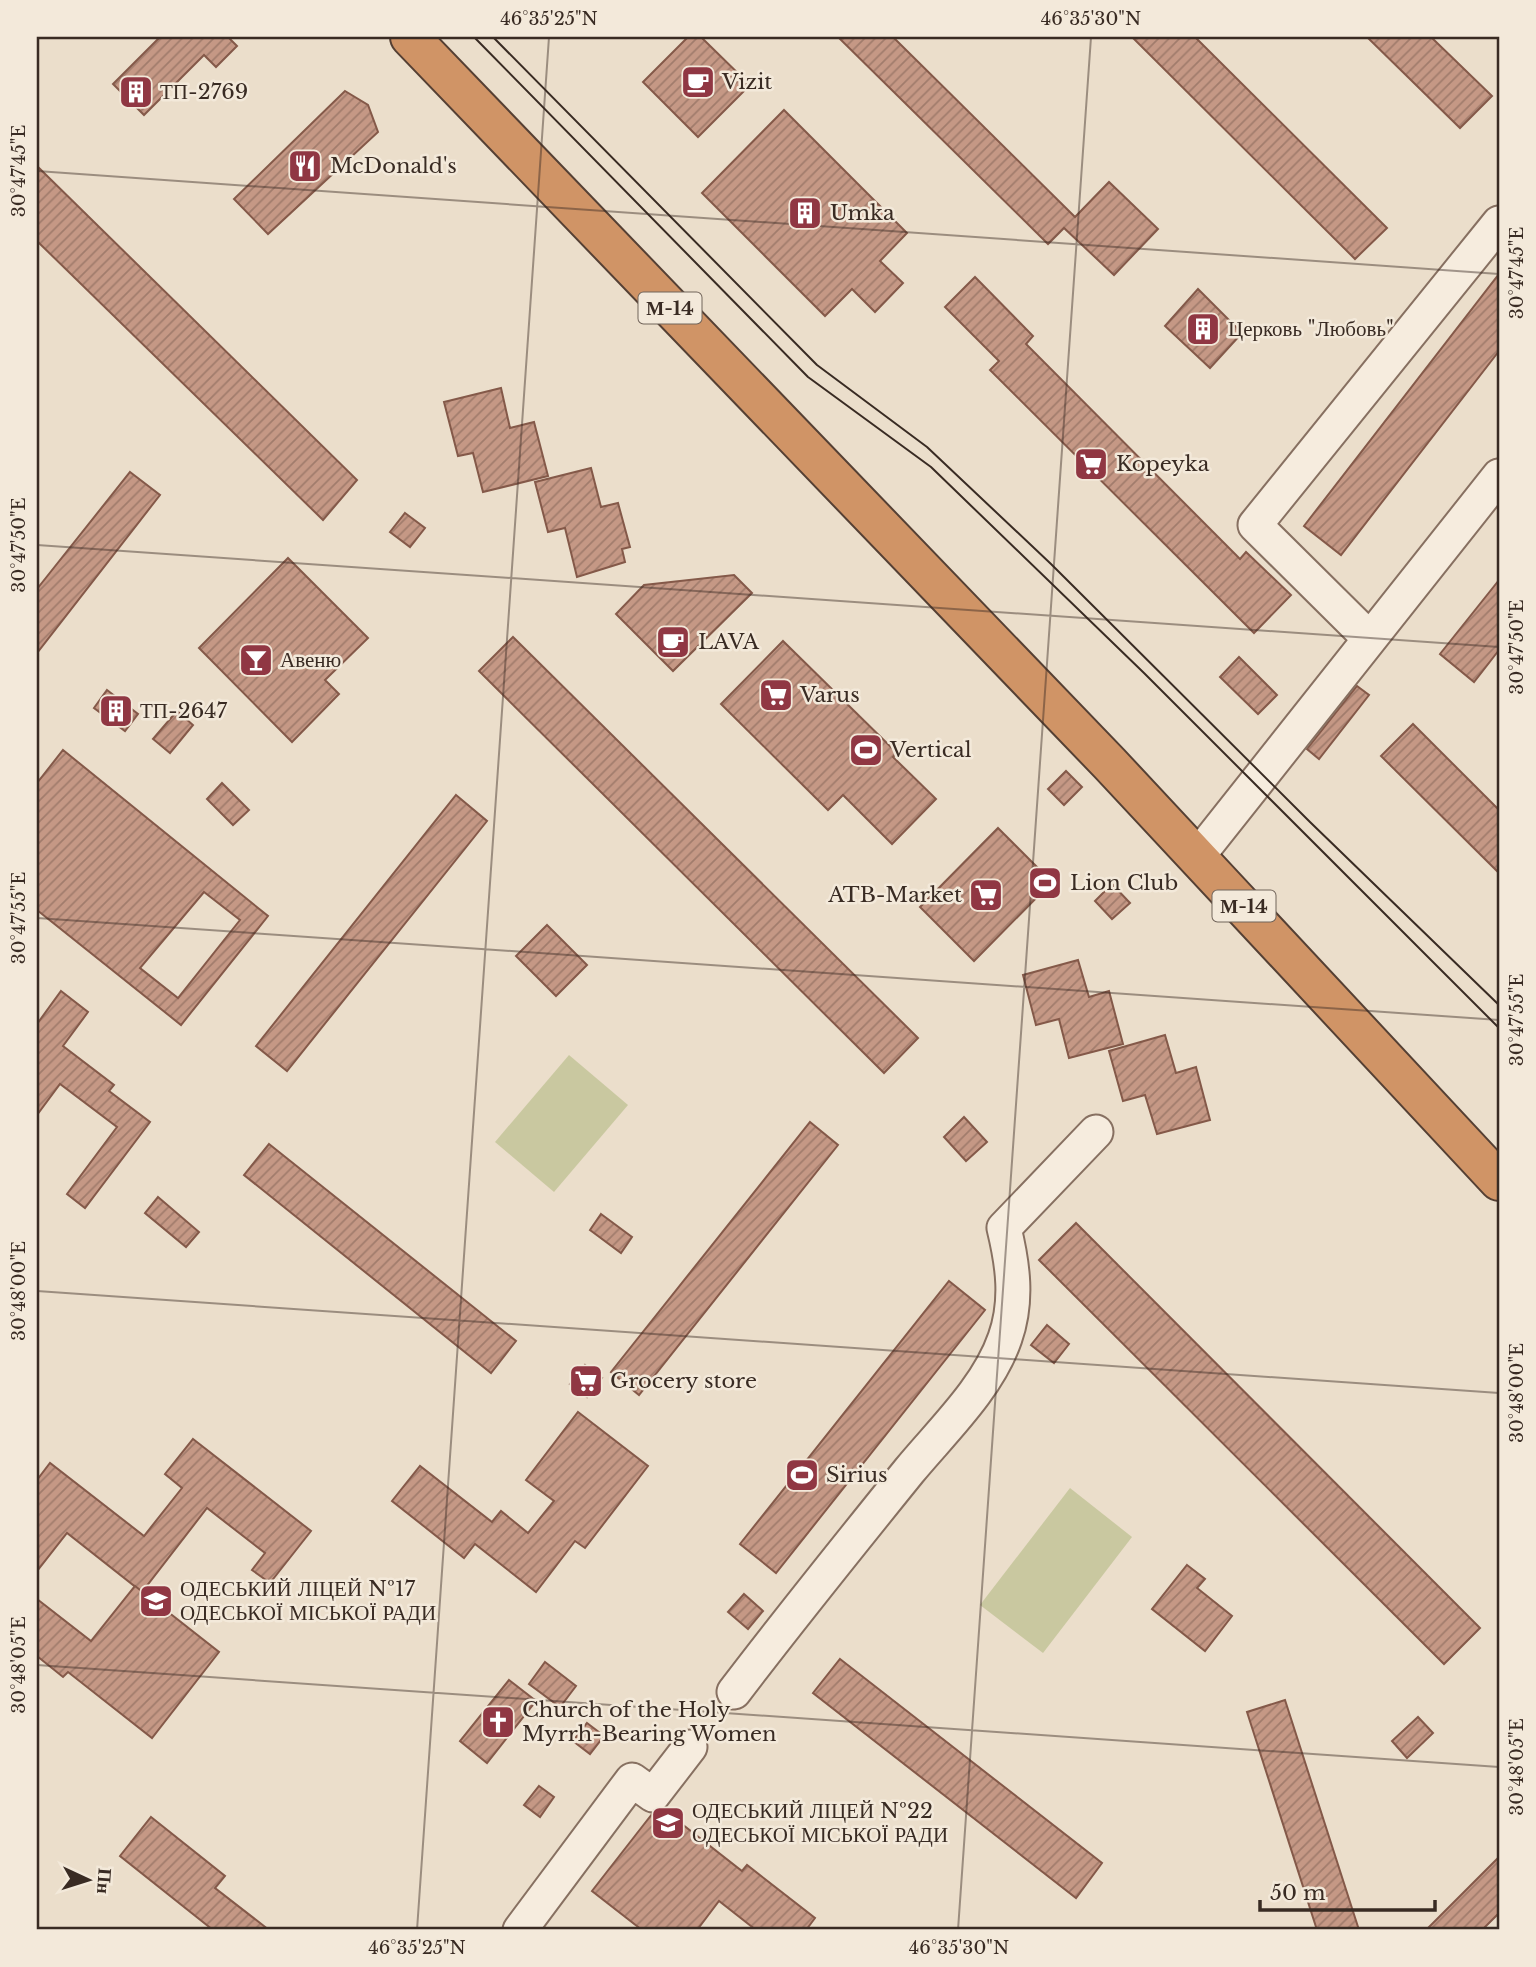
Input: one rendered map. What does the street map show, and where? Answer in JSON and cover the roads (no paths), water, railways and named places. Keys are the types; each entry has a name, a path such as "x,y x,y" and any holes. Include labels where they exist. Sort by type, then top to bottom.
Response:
{"highway":[{"name":"М-14","path":"410,37 887,535 985,633 1499,1181"}],"street":[{"path":"1369,638 1255,526 1499,223"},
{"path":"1197,857 1499,476"},
{"path":"734,1692 803,1601 981,1384 1005,1339 1013,1302 1013,1265 1004,1228 1096,1132"},
{"path":"520,1930 632,1780 653,1795 690,1747"}],"tram line":[{"path":"474,37 808,377 931,467 1144,673 1499,1028"},
{"path":"493,37 817,365 927,447 1051,564 1310,822 1499,1005"}],"place":[{"name":"Vizit","path":"698,82"},
{"name":"ТП-2769","path":"136,92"},
{"name":"McDonald's","path":"305,166"},
{"name":"Umka","path":"805,213"},
{"name":"Церковь \"Любовь\"","path":"1203,329"},
{"name":"Kopeyka","path":"1091,464"},
{"name":"LAVA","path":"673,642"},
{"name":"Авеню","path":"256,660"},
{"name":"Varus","path":"776,695"},
{"name":"ТП-2647","path":"116,711"},
{"name":"Vertical","path":"866,750"},
{"name":"Lion Club","path":"1045,883"},
{"name":"ATB-Market","path":"986,895"},
{"name":"Grocery store","path":"586,1381"},
{"name":"Sirius","path":"802,1475"},
{"name":"ОДЕСЬКИЙ ЛІЦЕЙ №17 ОДЕСЬКОЇ МІСЬКОЇ РАДИ","path":"156,1601"},
{"name":"Church of the Holy Myrrh-Bearing Women","path":"498,1722"},
{"name":"ОДЕСЬКИЙ ЛІЦЕЙ №22 ОДЕСЬКОЇ МІСЬКОЇ РАДИ","path":"668,1823"}]}
